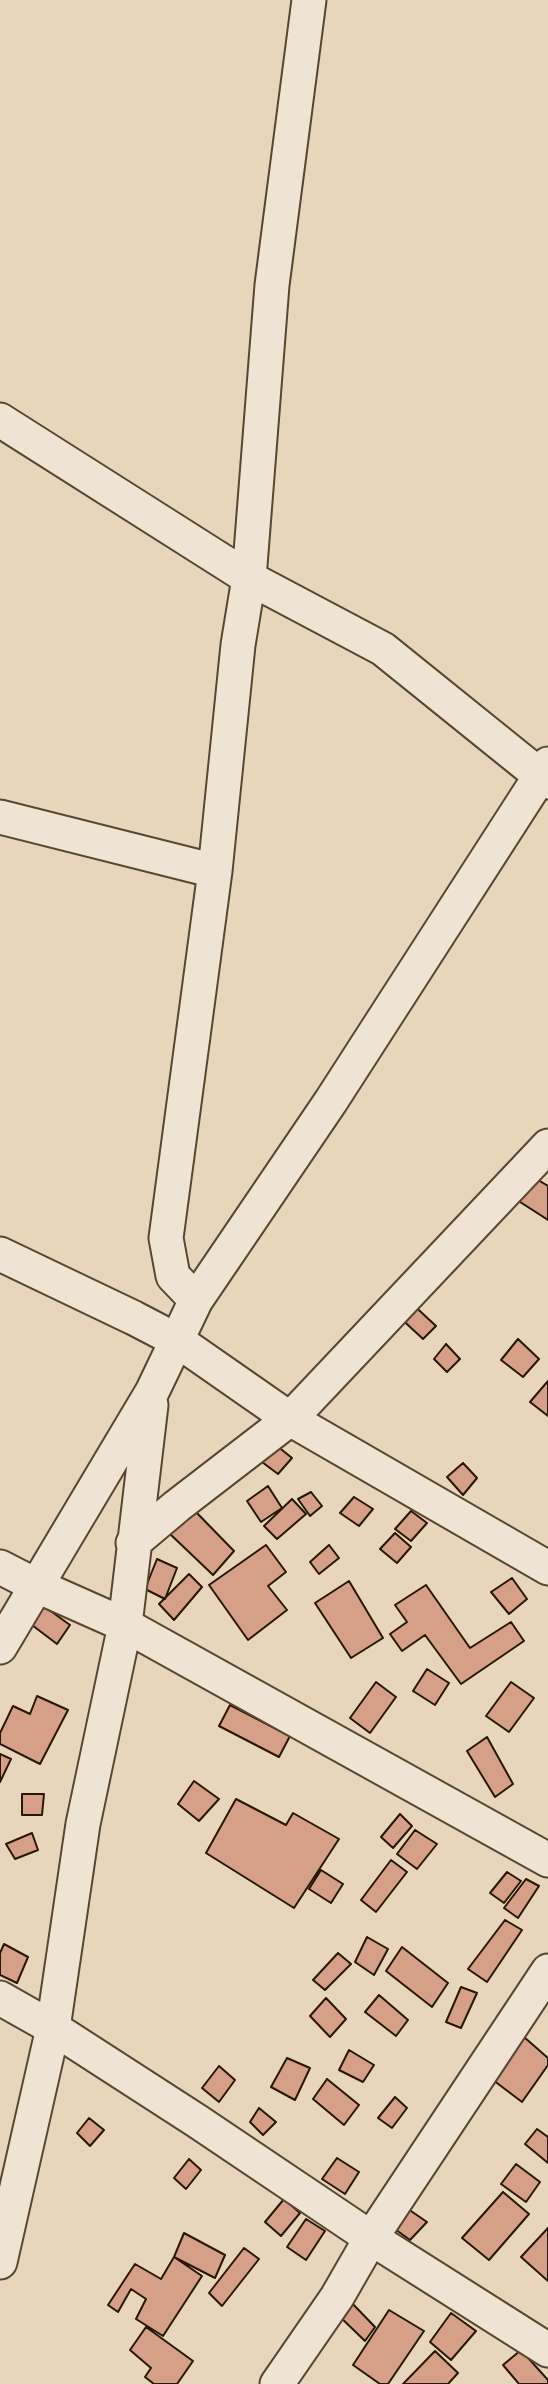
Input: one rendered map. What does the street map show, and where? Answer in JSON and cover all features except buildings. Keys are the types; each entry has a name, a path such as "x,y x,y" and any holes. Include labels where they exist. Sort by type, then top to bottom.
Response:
{"street":[{"path":"196,1300 173,1276 166,1238 215,871 238,645 249,578 272,285 309,0"},
{"path":"0,420 249,578 383,649 546,774 324,1112 196,1300 152,1392 0,1647"},
{"path":"0,817 215,871"},
{"path":"133,1544 177,1506 290,1419 548,1146"},
{"path":"0,1254 135,1318 178,1342 290,1419 548,1568"},
{"path":"0,2262 53,2028 83,1824 125,1625 152,1392"},
{"path":"0,1567 35,1586 125,1625 548,1860"},
{"path":"276,2384 337,2297 371,2238 548,1971"},
{"path":"0,1998 53,2028 371,2238 548,2350"}]}
